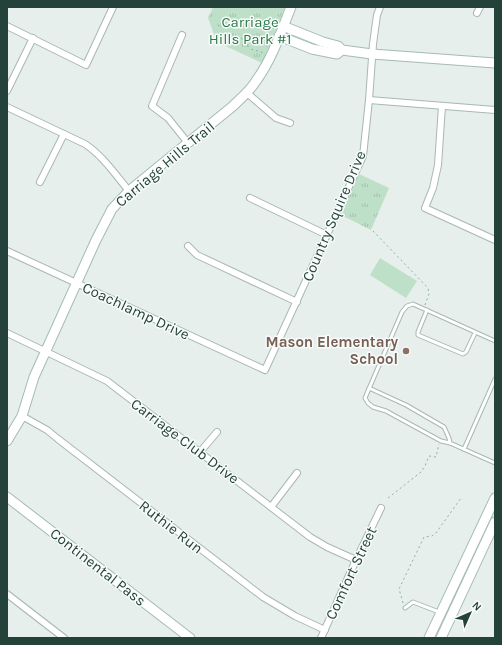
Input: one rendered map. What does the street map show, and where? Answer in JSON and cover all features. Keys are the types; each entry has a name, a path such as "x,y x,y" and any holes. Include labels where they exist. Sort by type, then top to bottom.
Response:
{"street":[{"path":"7,26 86,65 112,7"},
{"name":"Carriage Hills Trail","path":"7,441 22,416 34,377 96,240 112,209 129,191 247,93 266,66 291,7"},
{"name":"Country Squire Drive","path":"265,370 363,156 372,54 377,15 380,7"},
{"path":"283,26 323,42 338,46 342,50 372,54 495,64"},
{"path":"182,35 152,106 168,118 188,143"},
{"path":"279,36 321,52 337,54 342,50"},
{"path":"7,91 33,38"},
{"path":"247,93 276,118 290,123"},
{"path":"369,100 495,110"},
{"path":"442,106 438,165 433,188 425,208 495,240"},
{"path":"7,107 85,144 101,156 129,191"},
{"path":"40,182 64,134"},
{"path":"250,198 327,236"},
{"path":"188,246 197,255 297,302"},
{"name":"Coachlamp Drive","path":"7,251 265,370"},
{"name":"Carriage Club Drive","path":"7,333 107,381 310,537 327,547 356,560"},
{"name":"Ruthie Run","path":"22,416 47,430 263,597 295,616 325,630"},
{"path":"200,452 218,432"},
{"path":"271,507 297,473"},
{"path":"429,638 495,498"},
{"name":"Continental Pass","path":"8,499 190,638"},
{"name":"Comfort Street","path":"321,638 381,508"},
{"path":"441,638 495,522"},
{"path":"7,594 64,638"}],"lane":[{"path":"495,341 413,304 407,306 402,312 365,398 373,407 386,411 441,441 450,443 495,463"},
{"path":"427,310 418,335 463,354 466,352 475,333"},
{"path":"464,449 495,379"},
{"path":"369,388 406,405 444,427 450,443"},
{"path":"404,608 413,602 441,613"}],"path":[{"path":"241,38 251,49 264,53"},
{"path":"373,231 428,288 429,294 423,308"},
{"path":"388,498 421,472 429,456 436,457 439,444"},
{"path":"404,608 399,589 424,537 432,536 436,533 460,498"}],"green space":[{"name":"Carriage Hills Park #1","path":"213,7 285,7 262,63 217,42 208,18"},
{"path":"359,174 389,188 371,230 341,215"},
{"path":"380,258 417,281 406,298 370,275"}],"place":[{"name":"Mason Elementary School","path":"406,351"}]}
